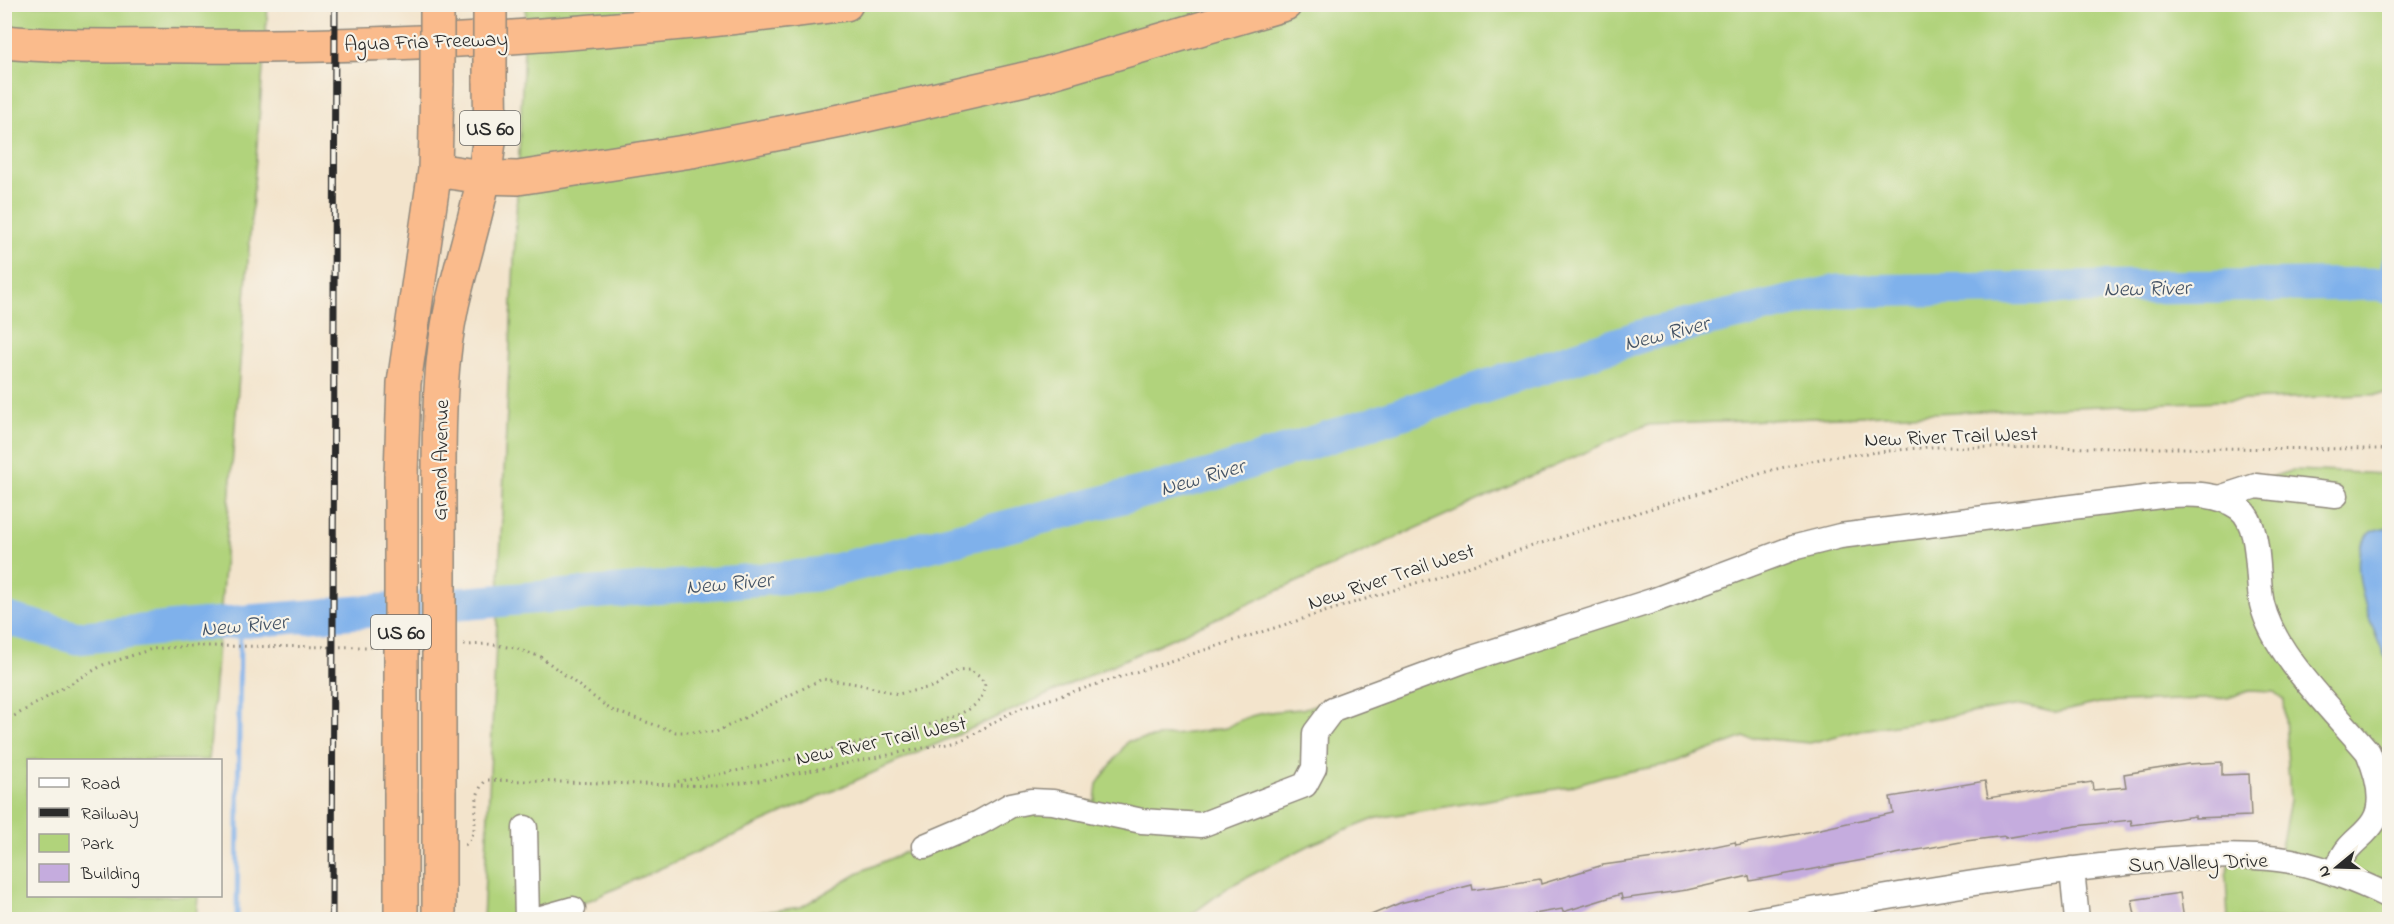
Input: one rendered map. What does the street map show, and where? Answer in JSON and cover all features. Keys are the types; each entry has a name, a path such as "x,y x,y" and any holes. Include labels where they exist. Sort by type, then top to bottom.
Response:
{"highway":[{"name":"Grand Avenue","path":"401,920 401,474 404,383 435,170 437,4"},
{"name":"Grand Avenue","path":"439,920 441,387 448,328 483,177 490,130 490,4"},
{"name":"Agua Fria Freeway","path":"4,42 266,47 542,37 751,17 846,4"},
{"path":"435,170 483,177 518,178 572,171 845,120 1042,75 1285,4"}],"street":[{"path":"2219,498 2256,486 2336,495"},
{"path":"925,846 979,823 1011,805 1031,801 1053,802 1142,821 1180,825 1201,825 1222,819 1305,785 1314,768 1315,733 1333,709 1463,661 1655,600 1796,547 1840,536 2169,495 2198,494 2219,498 2240,508 2247,517 2255,540 2262,604 2272,631 2288,656 2368,752 2375,769 2379,792 2376,819 2365,833 2346,850 2335,874"},
{"path":"525,828 526,920"},
{"name":"Sun Valley Drive","path":"1755,920 1828,914 1954,885 2072,869 2153,860 2231,857 2279,859 2335,874 2390,897"},
{"path":"2072,869 2077,920"},
{"path":"534,920 573,909"}],"path":[{"name":"New River Trail West","path":"462,846 472,836 477,794 481,784 487,780 717,786 759,781 957,741 978,734 1004,715 1022,708 1761,474 1829,457 1928,447 2390,449"},
{"path":"464,645 486,644 515,648 541,657 611,710 676,732 716,732 822,679 858,684 898,694 936,686 957,671 969,670 980,677 985,684 983,694 976,705 934,723 843,747 731,772 666,783"},
{"path":"4,722 103,665 152,649 191,646 383,646"}],"green space":[{"path":"5,5 268,5 209,759 27,759 27,897 198,897 196,919 5,920"},
{"path":"526,5 2389,5 2389,394 1646,425 548,919 483,920"},
{"path":"2293,470 2387,474 2389,479 2389,919 2228,919 2226,876 2231,857 2279,859 2290,800 2284,700 2274,692 2249,691 2228,698 2099,703 2056,713 2021,705 1856,731 1810,743 1744,737 1675,763 1604,776 1568,787 1377,818 1312,844 1230,886 1185,919 704,920 801,907 864,870 1006,809 1095,801 1097,784 1128,741 1226,728 1253,715 1302,709 1782,554 2236,489"}],"water":[{"path":"2389,527 2390,657 2385,657 2373,629 2362,592 2359,556 2363,542 2372,532"}],"building":[{"path":"2222,762 2222,775 2249,774 2251,816 2195,818 2195,816 2132,825 2131,820 2076,826 2005,838 2005,836 1966,841 1750,881 1749,876 1687,890 1622,899 1621,894 1563,912 1562,909 1501,920 1359,920 1400,903 1472,885 1473,890 1540,879 1541,884 1603,865 1669,856 1735,842 1736,845 1798,834 1893,813 1890,797 1985,781 1988,798 2092,782 2093,790 2126,787 2124,774 2188,764"},
{"path":"2180,893 2184,920 2136,920 2132,900"}],"waterway":[{"path":"2379,284 2390,236"},
{"name":"New River","path":"4,618 77,638 187,626 815,575 1214,474 1648,334 1837,291 2379,284 2390,288"},
{"path":"237,920 240,622"}],"railway":[{"path":"332,920 335,4"}]}
